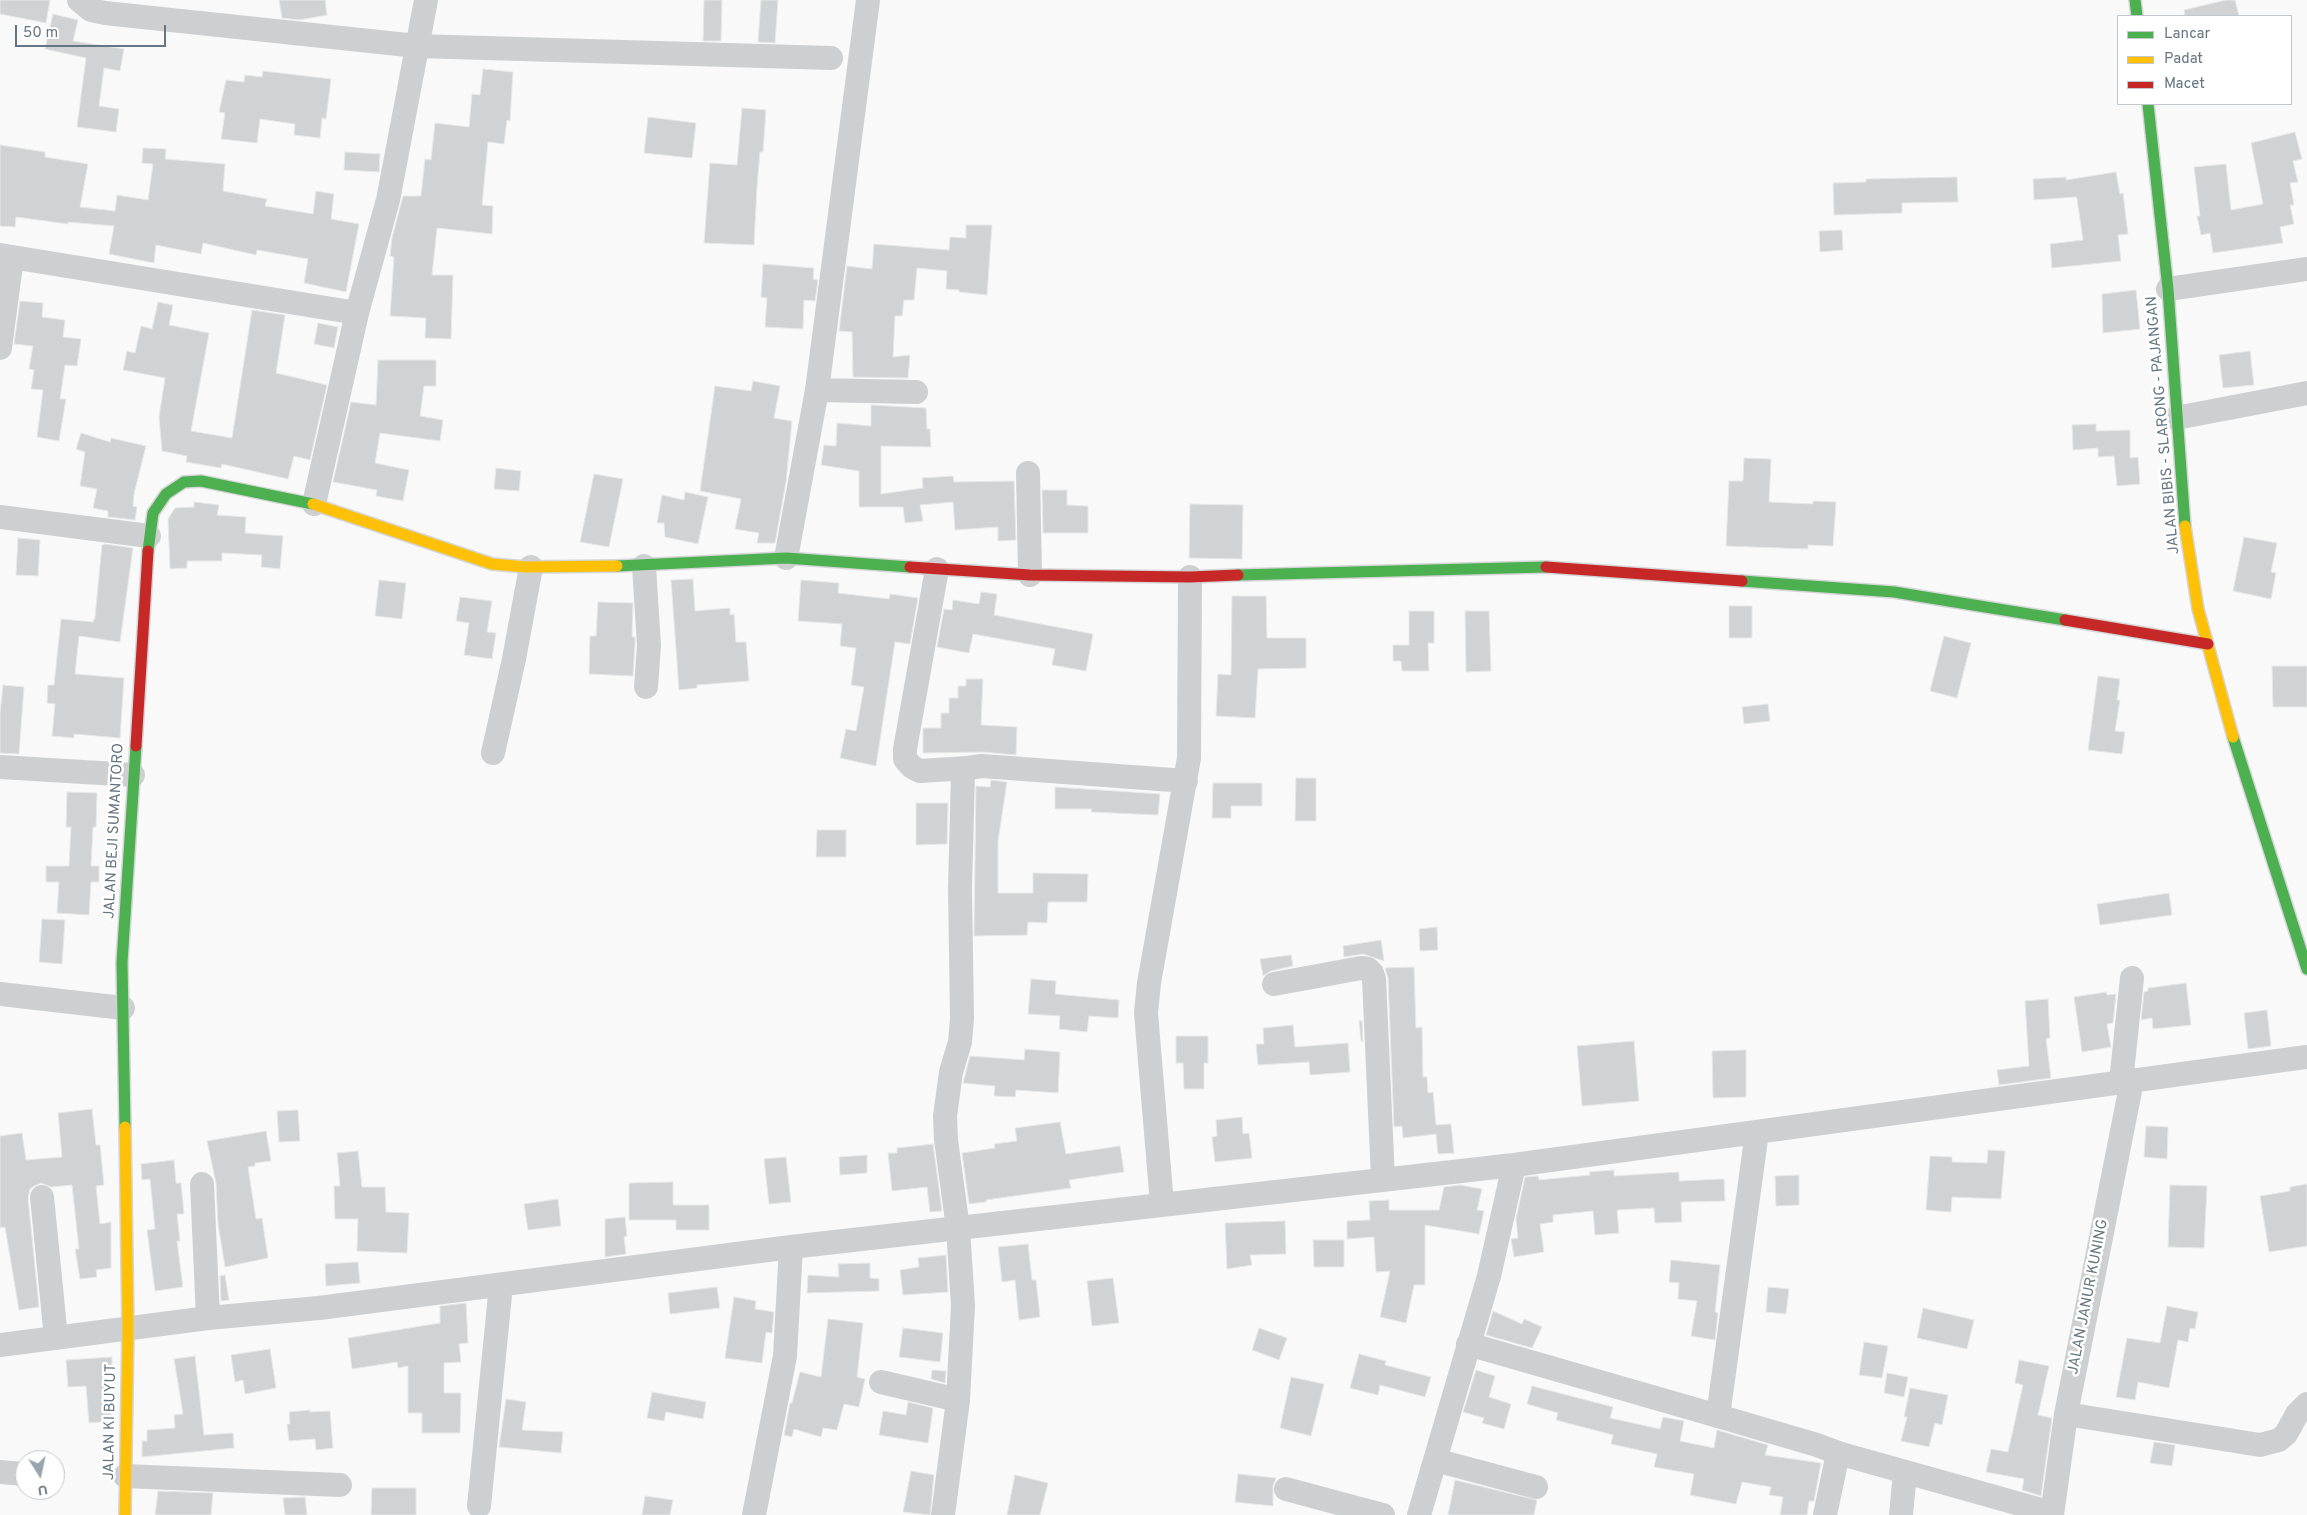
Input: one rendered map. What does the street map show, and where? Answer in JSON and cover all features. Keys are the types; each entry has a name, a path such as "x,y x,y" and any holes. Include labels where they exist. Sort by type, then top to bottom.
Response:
{"street":[{"path":"79,0 91,10 105,13 417,46 831,58"},
{"path":"314,504 357,313 388,200 426,0"},
{"path":"786,558 817,390 868,0"},
{"path":"2135,0 2137,15"},
{"name":"JALAN BIBIS - SLARONG - PAJANGAN","path":"2148,105 2168,289 2185,530 2198,609 2243,771 2307,969"},
{"path":"0,348 6,256 357,313"},
{"path":"2168,289 2307,269"},
{"path":"817,390 916,392"},
{"path":"2176,418 2307,393"},
{"path":"1028,473 1030,575"},
{"name":"JALAN BEJI SUMANTORO","path":"128,1329 122,962 133,775 149,536 153,513 166,494 184,482 201,481 314,504 492,564 531,567 644,566 786,558 1030,575 1190,577 1547,567 1894,592 2208,644"},
{"path":"0,517 149,536"},
{"path":"644,566 649,645 646,687"},
{"path":"493,753 514,659 531,567"},
{"path":"937,570 905,749 905,759 912,767 920,771 982,766 1186,781"},
{"path":"1162,1204 1146,1013 1149,983 1189,758 1190,577"},
{"path":"0,767 133,775"},
{"path":"943,1515 958,1400 962,1306 958,1228 946,1140 945,1116 951,1072 960,1042 962,1019 960,888 962,780 967,768"},
{"path":"1274,984 1362,968 1372,973 1374,979 1382,1180"},
{"name":"JALAN JANUR KUNING","path":"2052,1514 2066,1414 2127,1081 2132,978"},
{"path":"0,994 123,1008"},
{"path":"0,1345 208,1318 319,1308 791,1247 1514,1165 2307,1057"},
{"path":"1718,1416 1757,1132"},
{"path":"1419,1515 1489,1276 1514,1165"},
{"path":"202,1184 208,1318"},
{"path":"42,1197 56,1338"},
{"path":"754,1515 785,1356 791,1247"},
{"path":"479,1506 501,1285"},
{"name":"JALAN KI BUYUT","path":"125,1515 128,1329"},
{"path":"1468,1344 2052,1514"},
{"path":"880,1382 958,1400"},
{"path":"2066,1414 2260,1445 2280,1440 2286,1434 2297,1414 2307,1404"},
{"path":"1825,1515 1838,1453"},
{"path":"1435,1460 1536,1487"},
{"path":"0,1472 15,1473"},
{"path":"1901,1515 1905,1472"},
{"path":"125,1476 340,1484"},
{"path":"1286,1489 1383,1515"}],"building":[{"path":"0,0 50,0 46,23 0,14"},
{"path":"279,0 325,0 327,15 299,20 282,18"},
{"path":"704,0 722,0 721,41 703,41"},
{"path":"761,0 778,0 775,43 758,42"},
{"path":"2226,0 2235,0 2239,15 2185,15 2184,10"},
{"path":"53,14 78,20 73,41 124,49 120,71 104,68 99,106 119,109 116,132 77,127 86,58 45,49"},
{"path":"483,69 513,72 510,121 507,120 504,144 488,142 482,205 493,206 492,234 437,228 432,275 453,275 451,339 425,338 426,318 390,316 394,257 390,256 392,238 403,196 421,196 425,159 431,160 435,123 469,127 472,94 480,95"},
{"path":"263,71 331,79 326,119 322,118 320,138 294,135 295,124 260,119 257,143 221,139 225,113 219,112 226,80 244,82 245,75 262,77"},
{"path":"742,108 766,110 763,152 760,152 754,245 704,243 710,163 737,165"},
{"path":"648,117 696,123 692,158 644,153"},
{"path":"2295,132 2302,159 2293,161 2298,182 2290,183 2294,205 2290,205 2294,224 2280,227 2283,243 2213,253 2210,233 2201,235 2197,216 2200,216 2194,167 2226,164 2231,210 2263,204 2251,143"},
{"path":"0,145 45,152 45,157 88,164 80,207 115,211 117,195 148,200 153,164 142,163 143,148 166,149 165,159 225,164 223,191 267,199 265,206 313,214 316,191 334,194 331,219 359,224 346,292 304,283 308,259 257,250 256,255 203,243 201,254 156,245 154,263 109,254 114,226 68,222 68,224 16,217 15,227 0,226"},
{"path":"345,152 380,154 379,172 344,170"},
{"path":"2116,172 2120,194 2123,193 2128,234 2118,235 2121,261 2052,268 2050,244 2083,240 2077,199 2076,197 2034,200 2033,179 2066,177 2066,180"},
{"path":"1957,177 1958,202 1902,203 1902,213 1834,215 1833,183 1866,182 1866,179"},
{"path":"966,225 992,225 987,295 946,289 947,271 917,268 914,300 904,300 902,316 895,316 893,357 910,355 908,378 853,377 852,332 839,331 847,266 872,269 874,244 949,250 950,237 966,238"},
{"path":"1842,230 1843,250 1820,252 1819,231"},
{"path":"763,264 814,268 813,279 818,280 815,301 804,300 803,329 765,327 767,298 761,297"},
{"path":"2136,290 2140,329 2103,333 2102,294"},
{"path":"20,301 43,303 42,317 65,320 63,337 81,339 77,366 65,365 60,399 66,399 59,441 37,437 43,390 31,389 34,370 29,369 33,346 14,344"},
{"path":"158,302 173,305 169,325 209,333 191,431 232,438 252,310 285,315 276,373 327,385 310,460 294,456 288,479 222,464 221,468 186,462 187,456 162,451 159,417 165,378 123,370 127,351 135,353 141,326 152,329"},
{"path":"318,323 338,327 334,348 314,344"},
{"path":"2250,351 2254,385 2223,388 2219,355"},
{"path":"378,360 436,360 436,386 424,386 420,416 443,420 440,441 380,433 375,463 409,470 403,501 376,496 377,490 333,482 351,402 376,405"},
{"path":"753,381 780,386 774,418 792,421 786,482 775,543 757,543 759,533 735,529 741,499 700,491 715,386 751,391"},
{"path":"871,405 926,408 927,429 930,429 931,447 881,446 881,494 923,488 922,478 953,476 954,482 1014,481 1016,540 998,541 998,527 955,530 953,502 920,505 923,521 905,523 903,507 859,507 859,471 821,465 824,445 836,446 837,423 871,426"},
{"path":"2096,424 2096,431 2130,430 2130,458 2138,457 2140,484 2117,486 2114,456 2098,457 2098,448 2073,450 2072,425"},
{"path":"81,433 110,442 111,438 146,446 134,494 133,506 137,507 135,520 108,517 108,511 93,508 97,489 80,486 85,452 76,449"},
{"path":"1744,458 1771,459 1769,502 1813,504 1813,501 1836,502 1833,546 1808,545 1808,549 1726,546 1729,481 1743,481"},
{"path":"496,468 521,471 519,491 494,489"},
{"path":"594,474 623,479 609,547 580,542"},
{"path":"1042,490 1067,490 1067,505 1088,506 1088,533 1043,533"},
{"path":"685,492 708,497 698,544 665,537 664,523 657,523 662,495 684,500"},
{"path":"194,502 219,505 217,515 246,517 245,533 283,536 280,569 261,567 262,555 222,553 222,561 187,561 187,568 170,569 168,519 175,508 194,507"},
{"path":"1190,504 1243,505 1242,559 1189,558"},
{"path":"2244,537 2277,543 2271,572 2276,573 2271,599 2233,591"},
{"path":"18,538 40,540 38,576 16,575"},
{"path":"102,545 133,548 120,642 79,636 75,674 124,678 120,738 74,734 74,738 52,736 55,704 47,703 48,685 54,685 61,619 93,622"},
{"path":"693,579 695,611 730,608 730,615 734,614 736,642 746,642 749,681 697,685 697,688 679,690 671,580"},
{"path":"379,580 406,583 402,619 375,616"},
{"path":"801,580 839,583 838,593 889,599 890,594 918,598 910,644 895,642 876,766 840,758 846,729 856,731 864,687 851,685 856,648 840,646 842,624 798,621"},
{"path":"981,592 997,594 994,615 1093,634 1086,671 1052,665 1055,649 973,634 969,653 937,647 944,609 952,610 953,600 979,604"},
{"path":"1232,596 1266,596 1267,638 1306,638 1306,668 1258,669 1255,718 1216,716 1218,674 1231,675"},
{"path":"460,597 492,601 487,632 496,633 492,659 464,655 469,623 456,621"},
{"path":"598,602 633,603 632,637 635,637 635,645 633,676 589,674 590,636 596,636"},
{"path":"1729,606 1752,606 1752,638 1729,638"},
{"path":"1409,611 1434,611 1434,643 1428,643 1429,671 1402,671 1401,661 1393,661 1393,645 1409,645"},
{"path":"1465,611 1489,611 1491,671 1466,672"},
{"path":"1944,636 1971,643 1957,698 1930,691"},
{"path":"2272,666 2307,666 2307,707 2273,707"},
{"path":"2098,676 2120,679 2117,700 2120,700 2115,731 2125,732 2122,754 2088,750"},
{"path":"966,679 983,679 981,725 1017,727 1016,755 983,752 923,753 923,728 941,728 941,713 949,713 949,698 958,698 958,686 966,686"},
{"path":"3,685 24,687 19,754 0,753 0,713"},
{"path":"1768,704 1770,721 1744,724 1742,707"},
{"path":"1296,778 1316,778 1316,821 1295,821"},
{"path":"991,780 1007,782 998,841 998,893 1033,893 1033,873 1088,874 1087,902 1048,902 1047,923 1028,922 1027,935 974,936 976,786 990,787"},
{"path":"1213,783 1262,783 1262,806 1231,806 1231,818 1212,818"},
{"path":"1055,787 1160,794 1158,815 1091,812 1092,809 1055,809"},
{"path":"67,792 97,793 96,827 93,827 91,866 99,866 99,882 91,882 89,915 57,913 59,882 46,882 46,866 69,866 71,827 66,827"},
{"path":"916,803 948,803 947,844 916,845"},
{"path":"817,830 846,830 846,857 816,857"},
{"path":"2169,893 2172,915 2100,925 2097,904"},
{"path":"42,919 65,920 62,964 39,962"},
{"path":"1437,927 1438,950 1420,951 1419,929"},
{"path":"1381,940 1384,961 1363,954 1344,957 1343,946"},
{"path":"1291,955 1293,966 1271,971 1263,976 1260,959"},
{"path":"1414,967 1416,1028 1422,1027 1423,1077 1427,1077 1428,1093 1433,1092 1436,1125 1451,1124 1454,1153 1438,1154 1436,1134 1403,1138 1402,1126 1394,1127 1388,978 1385,968"},
{"path":"1031,979 1056,981 1055,994 1119,1000 1118,1018 1089,1016 1087,1032 1059,1029 1060,1016 1028,1014"},
{"path":"2186,983 2191,1025 2153,1029 2152,1018 2141,1020 2144,992 2148,991 2148,988"},
{"path":"2106,992 2107,995 2116,994 2113,1023 2107,1024 2111,1047 2082,1052 2074,997"},
{"path":"2048,999 2050,1038 2046,1039 2051,1078 1999,1085 1997,1070 2029,1066 2025,1001"},
{"path":"2267,1010 2271,1046 2248,1049 2244,1013"},
{"path":"1359,1021 1362,1021 1363,1041 1361,1041"},
{"path":"1293,1025 1295,1047 1348,1043 1350,1072 1310,1075 1309,1062 1258,1065 1256,1044 1264,1044 1263,1028"},
{"path":"1176,1036 1208,1036 1208,1063 1204,1063 1204,1089 1184,1089 1183,1063 1176,1063"},
{"path":"1634,1041 1639,1101 1582,1106 1577,1046"},
{"path":"1025,1049 1060,1052 1058,1093 1016,1090 1015,1097 994,1096 995,1086 963,1083 970,1056 1024,1060"},
{"path":"1746,1050 1746,1097 1713,1098 1712,1051"},
{"path":"92,1109 96,1145 100,1145 104,1185 96,1186 100,1224 111,1222 111,1268 96,1270 97,1277 80,1279 75,1249 79,1249 72,1185 51,1187 41,1183 34,1186 30,1189 28,1198 39,1307 19,1310 5,1227 0,1228 0,1136 22,1133 26,1160 62,1157 58,1113"},
{"path":"298,1110 300,1141 279,1142 277,1111"},
{"path":"1242,1117 1243,1134 1249,1133 1252,1158 1215,1162 1212,1137 1217,1136 1216,1120"},
{"path":"1060,1122 1066,1154 1120,1146 1124,1172 1069,1180 1071,1188 969,1204 962,1153 995,1148 994,1144 1017,1141 1015,1128"},
{"path":"2146,1126 2168,1127 2167,1159 2144,1157"},
{"path":"266,1131 271,1161 255,1163 255,1166 248,1167 256,1219 262,1218 268,1258 225,1267 218,1224 216,1183 207,1141"},
{"path":"933,1144 942,1211 930,1212 927,1187 892,1191 888,1153 897,1153 897,1148"},
{"path":"1988,1150 2005,1151 2001,1199 1952,1197 1951,1212 1926,1210 1930,1156 1952,1157 1952,1162 1987,1163"},
{"path":"358,1151 362,1187 385,1187 386,1212 409,1213 407,1253 357,1251 358,1219 335,1219 334,1186 340,1186 337,1153"},
{"path":"867,1155 867,1173 840,1175 839,1157"},
{"path":"786,1157 791,1202 769,1204 764,1159"},
{"path":"174,1160 176,1183 181,1183 184,1214 177,1214 180,1241 177,1241 183,1287 155,1291 147,1230 155,1229 150,1179 142,1180 141,1164"},
{"path":"1614,1170 1614,1176 1679,1172 1679,1181 1724,1179 1725,1201 1681,1202 1682,1222 1655,1223 1654,1208 1617,1210 1619,1233 1595,1235 1593,1211 1553,1215 1553,1222 1540,1224 1544,1252 1514,1257 1511,1239 1518,1238 1516,1219 1525,1177 1538,1176 1539,1180 1590,1175 1589,1172"},
{"path":"1799,1175 1799,1205 1776,1206 1775,1176"},
{"path":"673,1182 673,1205 709,1205 709,1230 676,1230 676,1220 629,1220 629,1183"},
{"path":"2307,1184 2307,1246 2269,1252 2260,1196 2290,1191 2290,1187"},
{"path":"1460,1185 1482,1189 1477,1210 1484,1211 1479,1234 1425,1225 1425,1285 1414,1285 1406,1323 1380,1317 1390,1271 1376,1272 1374,1237 1347,1239 1347,1221 1370,1220 1369,1201 1389,1200 1389,1210 1439,1210 1444,1187"},
{"path":"2170,1185 2207,1186 2204,1248 2168,1247"},
{"path":"558,1199 561,1226 528,1230 524,1204"},
{"path":"625,1217 627,1236 624,1237 626,1254 605,1257 605,1219"},
{"path":"1285,1221 1286,1254 1250,1255 1252,1265 1227,1269 1225,1223"},
{"path":"1313,1240 1344,1240 1344,1267 1314,1267"},
{"path":"1028,1244 1032,1280 1036,1280 1040,1317 1019,1320 1015,1280 1002,1282 998,1247"},
{"path":"946,1255 948,1292 903,1295 900,1270 919,1267 918,1258"},
{"path":"1671,1260 1720,1265 1715,1312 1718,1313 1715,1340 1691,1336 1697,1301 1678,1299 1679,1283 1669,1282"},
{"path":"358,1262 360,1283 326,1286 325,1264"},
{"path":"870,1263 870,1278 879,1279 879,1291 807,1293 808,1275 839,1277 838,1264"},
{"path":"225,1275 229,1300 221,1301 220,1276"},
{"path":"1113,1278 1119,1323 1092,1326 1087,1281"},
{"path":"717,1287 720,1308 670,1314 668,1293"},
{"path":"1768,1287 1789,1289 1786,1314 1766,1312"},
{"path":"734,1297 756,1301 755,1309 774,1312 772,1333 766,1332 762,1363 725,1358"},
{"path":"466,1303 468,1343 459,1344 461,1362 444,1363 444,1393 461,1393 460,1433 422,1433 422,1413 408,1413 408,1366 398,1368 397,1362 352,1369 348,1338 440,1323 440,1306"},
{"path":"2167,1306 2198,1312 2195,1329 2190,1328 2188,1342 2178,1340 2169,1388 2138,1382 2135,1400 2116,1397 2127,1338 2160,1343"},
{"path":"1923,1308 1974,1320 1967,1349 1917,1338"},
{"path":"1493,1311 1522,1324 1524,1319 1542,1327 1532,1348 1486,1335"},
{"path":"828,1319 863,1323 857,1377 865,1379 859,1407 844,1404 837,1430 823,1428 821,1437 794,1429 792,1437 784,1435 790,1403 792,1403 800,1372 821,1377"},
{"path":"903,1328 943,1333 940,1362 899,1357"},
{"path":"1259,1328 1287,1338 1279,1360 1252,1350"},
{"path":"1864,1342 1888,1346 1882,1378 1859,1375"},
{"path":"270,1349 276,1388 245,1394 243,1380 235,1382 231,1355"},
{"path":"1359,1354 1386,1361 1385,1365 1431,1377 1425,1397 1380,1385 1378,1395 1350,1388"},
{"path":"195,1356 204,1435 233,1433 234,1448 142,1457 142,1441 147,1441 147,1430 175,1428 174,1415 183,1414 174,1359"},
{"path":"112,1357 111,1421 89,1423 86,1386 68,1387 66,1360"},
{"path":"2019,1360 2049,1366 2038,1415 2052,1418 2041,1496 2022,1490 2024,1479 1986,1472 1991,1449 2008,1452 2023,1385 2015,1383"},
{"path":"932,1370 946,1371 945,1383 931,1379"},
{"path":"1476,1370 1495,1376 1489,1397 1511,1404 1504,1429 1482,1423 1484,1418 1463,1412"},
{"path":"1887,1373 1908,1377 1904,1397 1884,1393"},
{"path":"1291,1377 1324,1384 1311,1436 1280,1428"},
{"path":"1532,1386 1613,1407 1610,1418 1660,1429 1663,1417 1684,1421 1680,1441 1714,1448 1717,1430 1768,1445 1765,1455 1821,1463 1814,1501 1809,1501 1807,1515 1780,1515 1783,1497 1769,1495 1771,1487 1742,1482 1736,1504 1690,1495 1694,1474 1654,1467 1657,1454 1611,1444 1613,1435 1556,1420 1558,1413 1527,1404"},
{"path":"1910,1388 1948,1395 1942,1425 1935,1423 1929,1447 1901,1441 1907,1417 1904,1417"},
{"path":"652,1392 706,1402 703,1419 666,1412 664,1421 647,1418"},
{"path":"506,1399 526,1402 522,1430 563,1432 561,1453 499,1447"},
{"path":"908,1402 933,1408 928,1443 879,1435 883,1411 906,1415"},
{"path":"310,1410 310,1412 330,1411 333,1448 316,1450 315,1439 289,1441 287,1424 290,1424 289,1412"},
{"path":"2154,1442 2175,1445 2172,1466 2150,1463"},
{"path":"911,1471 934,1475 930,1515 903,1512"},
{"path":"1238,1474 1276,1478 1273,1486 1273,1506 1235,1502"},
{"path":"1015,1475 1048,1483 1040,1515 1007,1515"},
{"path":"1455,1480 1537,1500 1534,1515 1448,1515"},
{"path":"372,1488 416,1488 416,1515 371,1515"},
{"path":"158,1491 213,1493 211,1515 155,1515"},
{"path":"645,1496 673,1500 670,1515 642,1515"},
{"path":"305,1497 307,1515 285,1515 283,1498"}],"traffic: fast":[{"path":"2135,0 2137,15"},
{"path":"2148,105 2168,289 2185,526"},
{"path":"148,551 153,513 166,494 184,482 201,481 313,504"},
{"path":"617,566 786,558 910,567"},
{"path":"1238,575 1546,567"},
{"path":"1742,581 1894,592 2065,620"},
{"path":"2233,737 2307,969"},
{"path":"125,1127 122,962 136,746"}],"traffic: slow":[{"path":"313,504 492,564 526,567 617,566"},
{"path":"2185,526 2198,609 2233,737"},
{"path":"125,1127 128,1329 125,1515"}],"traffic: jam":[{"path":"136,746 148,551"},
{"path":"910,567 1030,575 1190,577 1238,575"},
{"path":"1546,567 1742,581"},
{"path":"2065,620 2208,644"}]}
